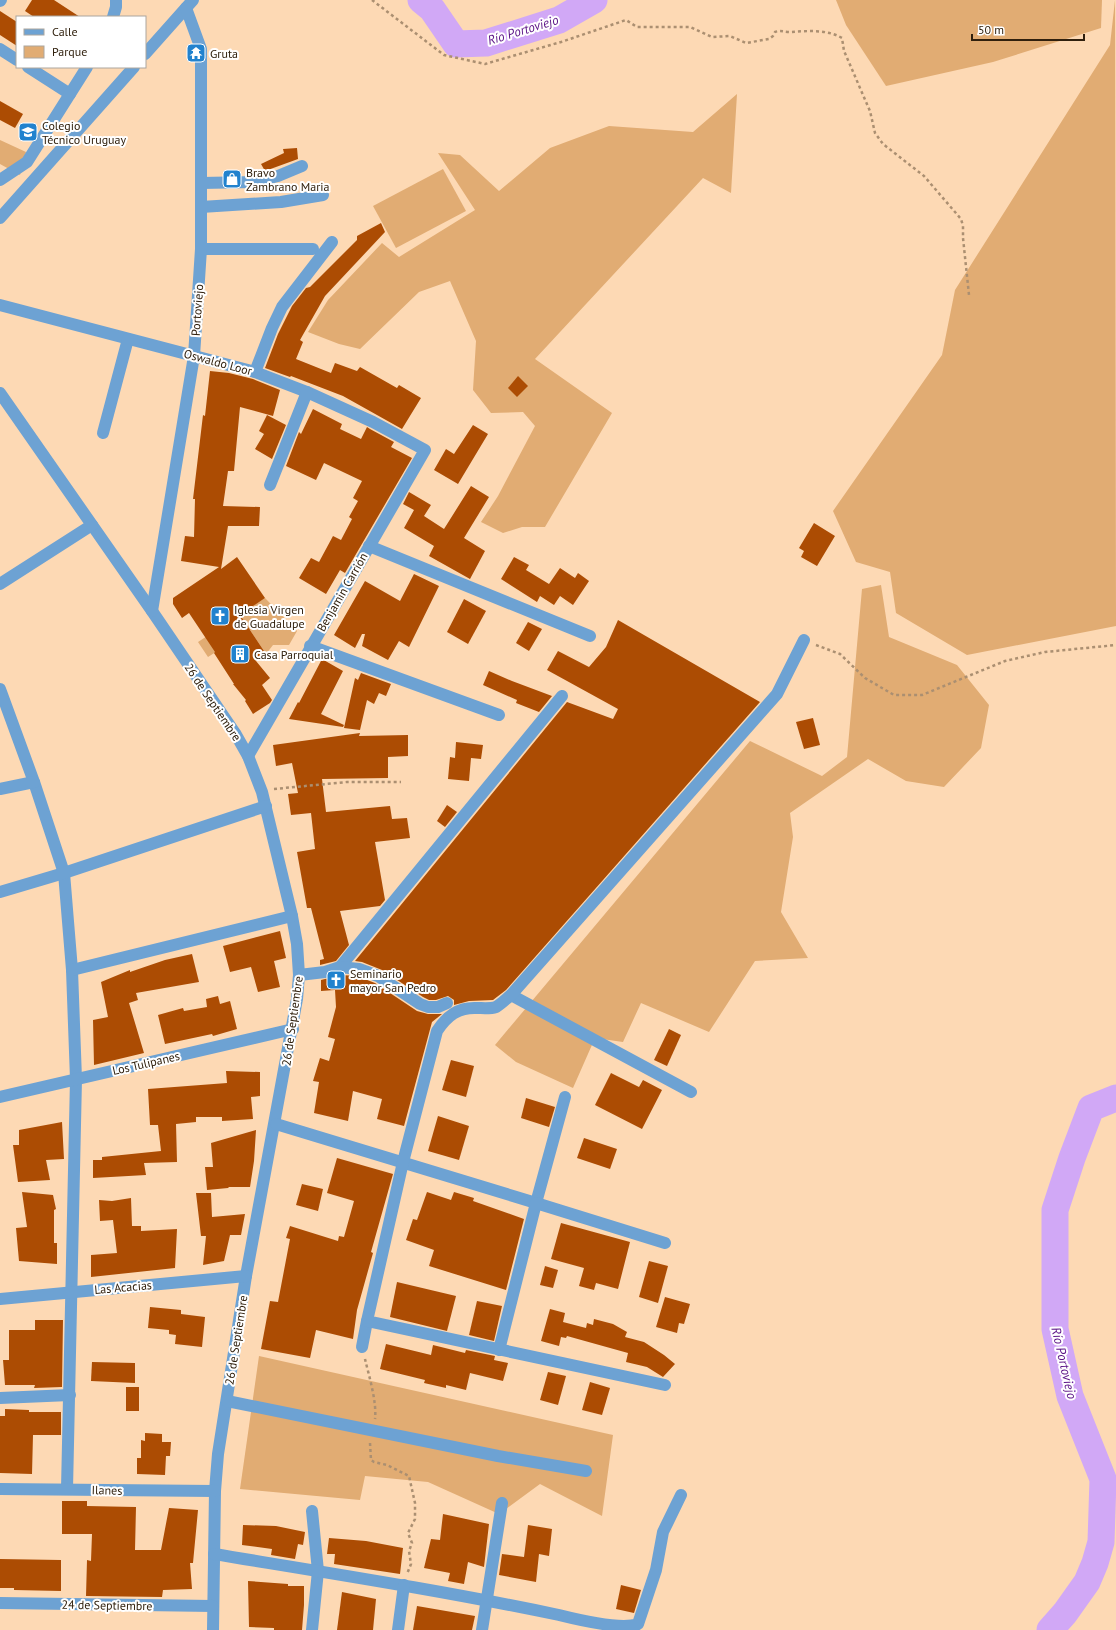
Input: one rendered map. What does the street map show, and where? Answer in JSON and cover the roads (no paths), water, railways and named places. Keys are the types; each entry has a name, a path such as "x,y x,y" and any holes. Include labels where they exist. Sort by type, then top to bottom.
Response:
{"street":[{"path":"113,16 116,0"},
{"path":"146,53 189,4"},
{"name":"Portoviejo","path":"152,611 194,356 201,249 201,49 189,4"},
{"path":"0,49 16,59"},
{"path":"30,68 70,94"},
{"path":"0,180 27,162 86,68"},
{"path":"0,218 133,68"},
{"path":"201,183 254,182 278,176 302,166"},
{"path":"201,207 281,202 323,195"},
{"path":"255,372 282,307 332,242"},
{"path":"201,249 313,249"},
{"name":"Oswaldo Loor","path":"0,305 255,372 307,392 373,422 425,450"},
{"path":"103,433 128,339"},
{"path":"270,484 307,392"},
{"name":"26 de Septiembre","path":"0,393 152,611 235,733 248,756 266,806 292,916 297,944 299,975 292,1029 276,1124 246,1276 218,1454 215,1491 213,1630"},
{"name":"Benjamin Carrión","path":"248,756 310,646 425,450"},
{"path":"0,584 92,525"},
{"path":"369,546 590,636"},
{"path":"362,1347 403,1162 437,1031 444,1020 457,1011 469,1008 485,1009 495,1007 511,995 777,694 804,640"},
{"path":"310,646 499,715"},
{"path":"0,689 34,782 64,873 72,970 76,1079 67,1489"},
{"path":"340,967 562,696"},
{"path":"0,788 34,782"},
{"path":"0,892 64,873 266,806"},
{"path":"72,970 292,916"},
{"path":"299,975 325,972 340,967 358,969 378,976 420,1004 428,1007 438,1007 447,1003"},
{"path":"511,995 692,1092"},
{"name":"Los Tulipanes","path":"0,1097 292,1029"},
{"path":"499,1350 565,1096"},
{"path":"276,1124 666,1243"},
{"name":"Las Acacias","path":"0,1299 246,1276"},
{"path":"367,1321 666,1386"},
{"path":"0,1398 70,1395"},
{"path":"227,1401 498,1456 586,1471"},
{"name":"Ilanes","path":"0,1489 215,1491"},
{"path":"214,1554 486,1600 624,1629 638,1624 656,1570 663,1532 681,1495"},
{"path":"482,1630 502,1503"},
{"path":"312,1511 318,1571 312,1630"},
{"path":"398,1630 404,1586"},
{"name":"24 de Septiembre","path":"0,1603 213,1606"}],"waterway":[{"name":"Río Portoviejo","path":"421,0 432,9 456,44 486,43 559,20 594,0"},
{"name":"Río Portoviejo","path":"1050,1630 1065,1613 1087,1582 1095,1563 1101,1542 1103,1479 1070,1396 1055,1329 1055,1210 1072,1158 1091,1108 1116,1098"}],"place":[{"name":"Gruta","path":"196,53"},
{"name":"Colegio Técnico Uruguay","path":"28,132"},
{"name":"Bravo Zambrano Maria","path":"232,179"},
{"name":"Iglesia Virgen de Guadalupe","path":"220,616"},
{"name":"Casa Parroquial","path":"240,654"},
{"name":"Seminario mayor San Pedro","path":"336,980"}]}
